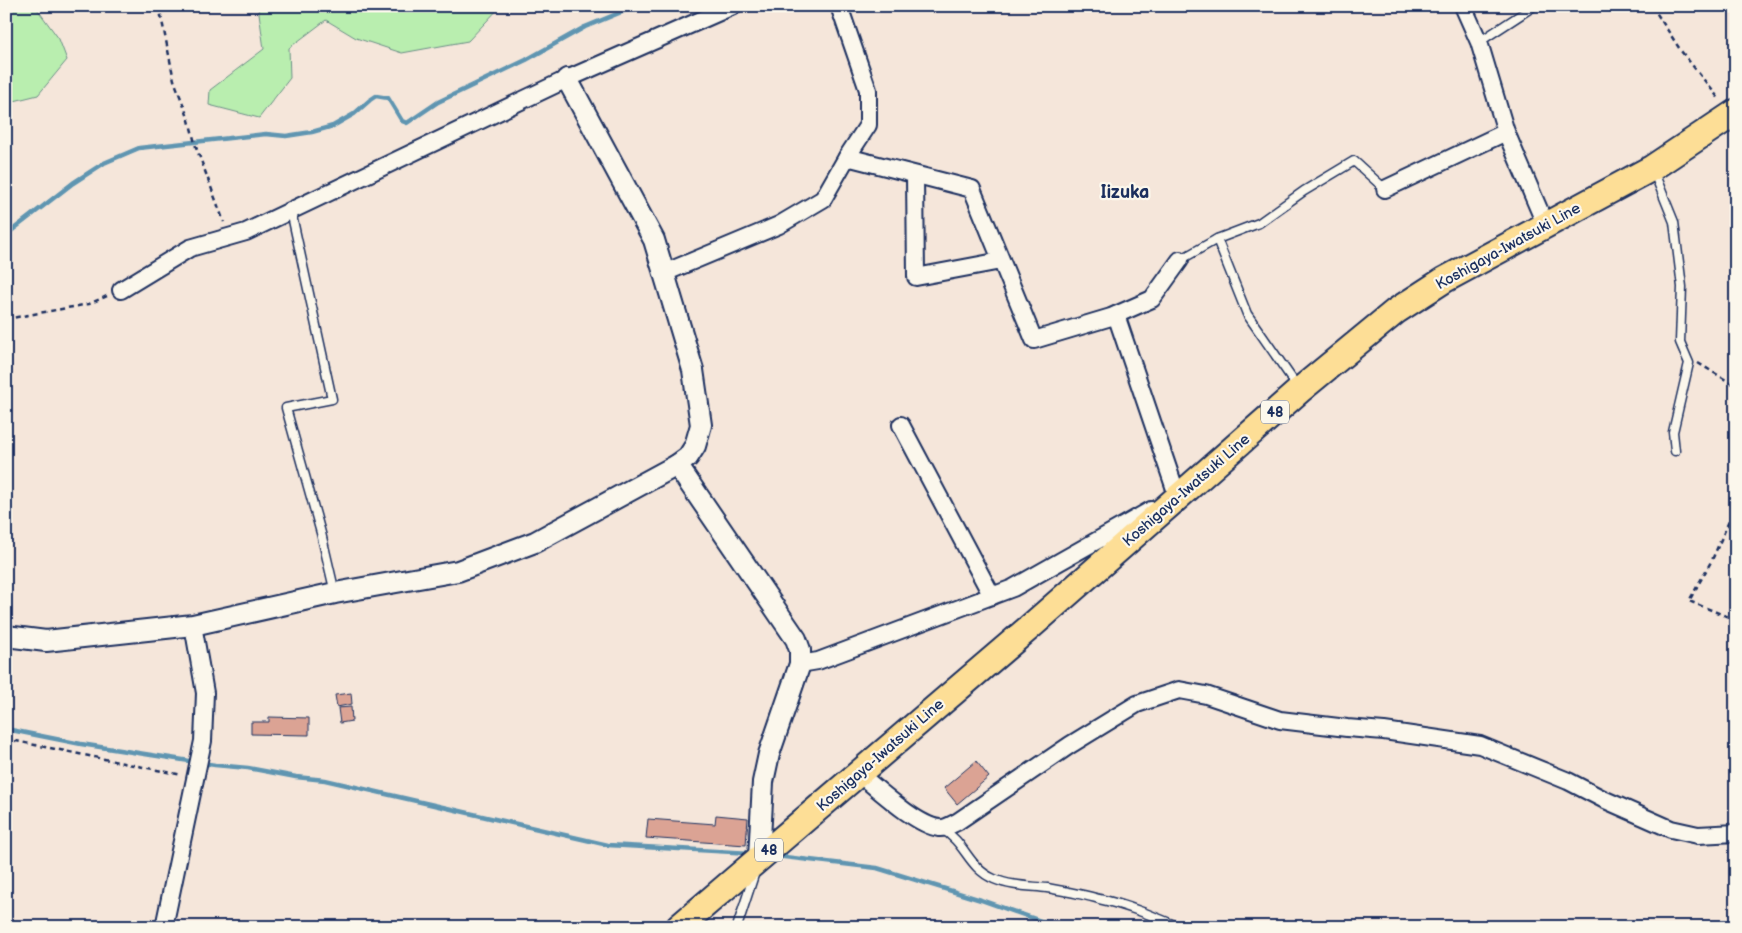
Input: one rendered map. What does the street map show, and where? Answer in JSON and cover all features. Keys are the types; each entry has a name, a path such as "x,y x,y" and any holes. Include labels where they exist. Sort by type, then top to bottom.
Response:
{"main road":[{"name":"Koshigaya-Iwatsuki Line","path":"679,927 1030,628 1300,390 1404,306 1444,280 1652,168 1734,114"}],"street":[{"path":"121,290 190,248 246,232 567,79 733,6"},
{"path":"664,273 779,226 823,199 868,125 868,90 839,6"},
{"path":"1463,6 1479,42 1506,132 1546,226"},
{"path":"6,636 46,641 193,625 335,592 458,571 527,546 688,457 695,446 701,425 693,370 654,240 567,79"},
{"path":"1385,190 1506,132"},
{"path":"847,157 972,189 1034,340 1116,315 1152,299 1180,260"},
{"path":"915,174 916,277 1001,261"},
{"path":"800,664 818,661 1013,588 1181,493 1116,315"},
{"path":"901,425 992,596"},
{"path":"676,465 796,639 800,650 800,664 769,754 763,782 759,858"},
{"path":"164,927 203,741 205,693 193,625"},
{"path":"859,774 913,817 930,826 941,828 957,822 1070,745 1137,704 1180,690 1206,695 1280,720 1384,731 1480,746 1568,781 1671,830 1698,835 1736,833"}],"lane":[{"path":"1479,42 1534,6"},
{"path":"1180,260 1217,239 1259,223 1304,191 1354,161 1385,190"},
{"path":"1652,168 1674,222 1682,287 1680,342 1689,364 1673,432 1675,451"},
{"path":"291,211 332,399 286,408 321,533 335,592"},
{"path":"1217,239 1247,314 1300,390"},
{"path":"941,828 954,836 979,870 995,879 1019,886 1046,888 1099,898 1131,908 1179,927"},
{"path":"737,927 759,858"}],"path":[{"path":"159,6 174,80 189,120 196,147 230,236"},
{"path":"1652,6 1681,51 1734,114"},
{"path":"6,319 89,304 121,290"},
{"path":"1686,356 1736,386"},
{"path":"1736,505 1712,560 1689,602 1736,620"},
{"path":"6,739 196,778"}],"green space":[{"path":"6,6 35,6 59,39 67,60 38,95 6,103"},
{"path":"258,6 501,6 468,41 402,53 356,38 326,20 289,48 290,78 259,118 209,105 210,90 264,49"}],"building":[{"path":"351,693 352,704 337,707 335,695"},
{"path":"351,707 352,721 340,723 338,708"},
{"path":"269,717 309,718 309,735 251,734 251,722 269,722"},
{"path":"976,761 989,777 957,804 944,788"},
{"path":"716,815 748,818 746,845 646,838 648,819 715,824"}],"waterway":[{"path":"6,235 73,183 104,163 139,148 266,134 286,136 312,132 333,126 354,114 376,96 388,98 402,121 407,123 438,102 526,60 585,27 636,6"},
{"path":"6,729 81,744 325,780 608,845 751,853"},
{"path":"776,856 877,868 981,900 1058,927"}],"district":[{"name":"Iizuka","path":"1125,192"}]}
